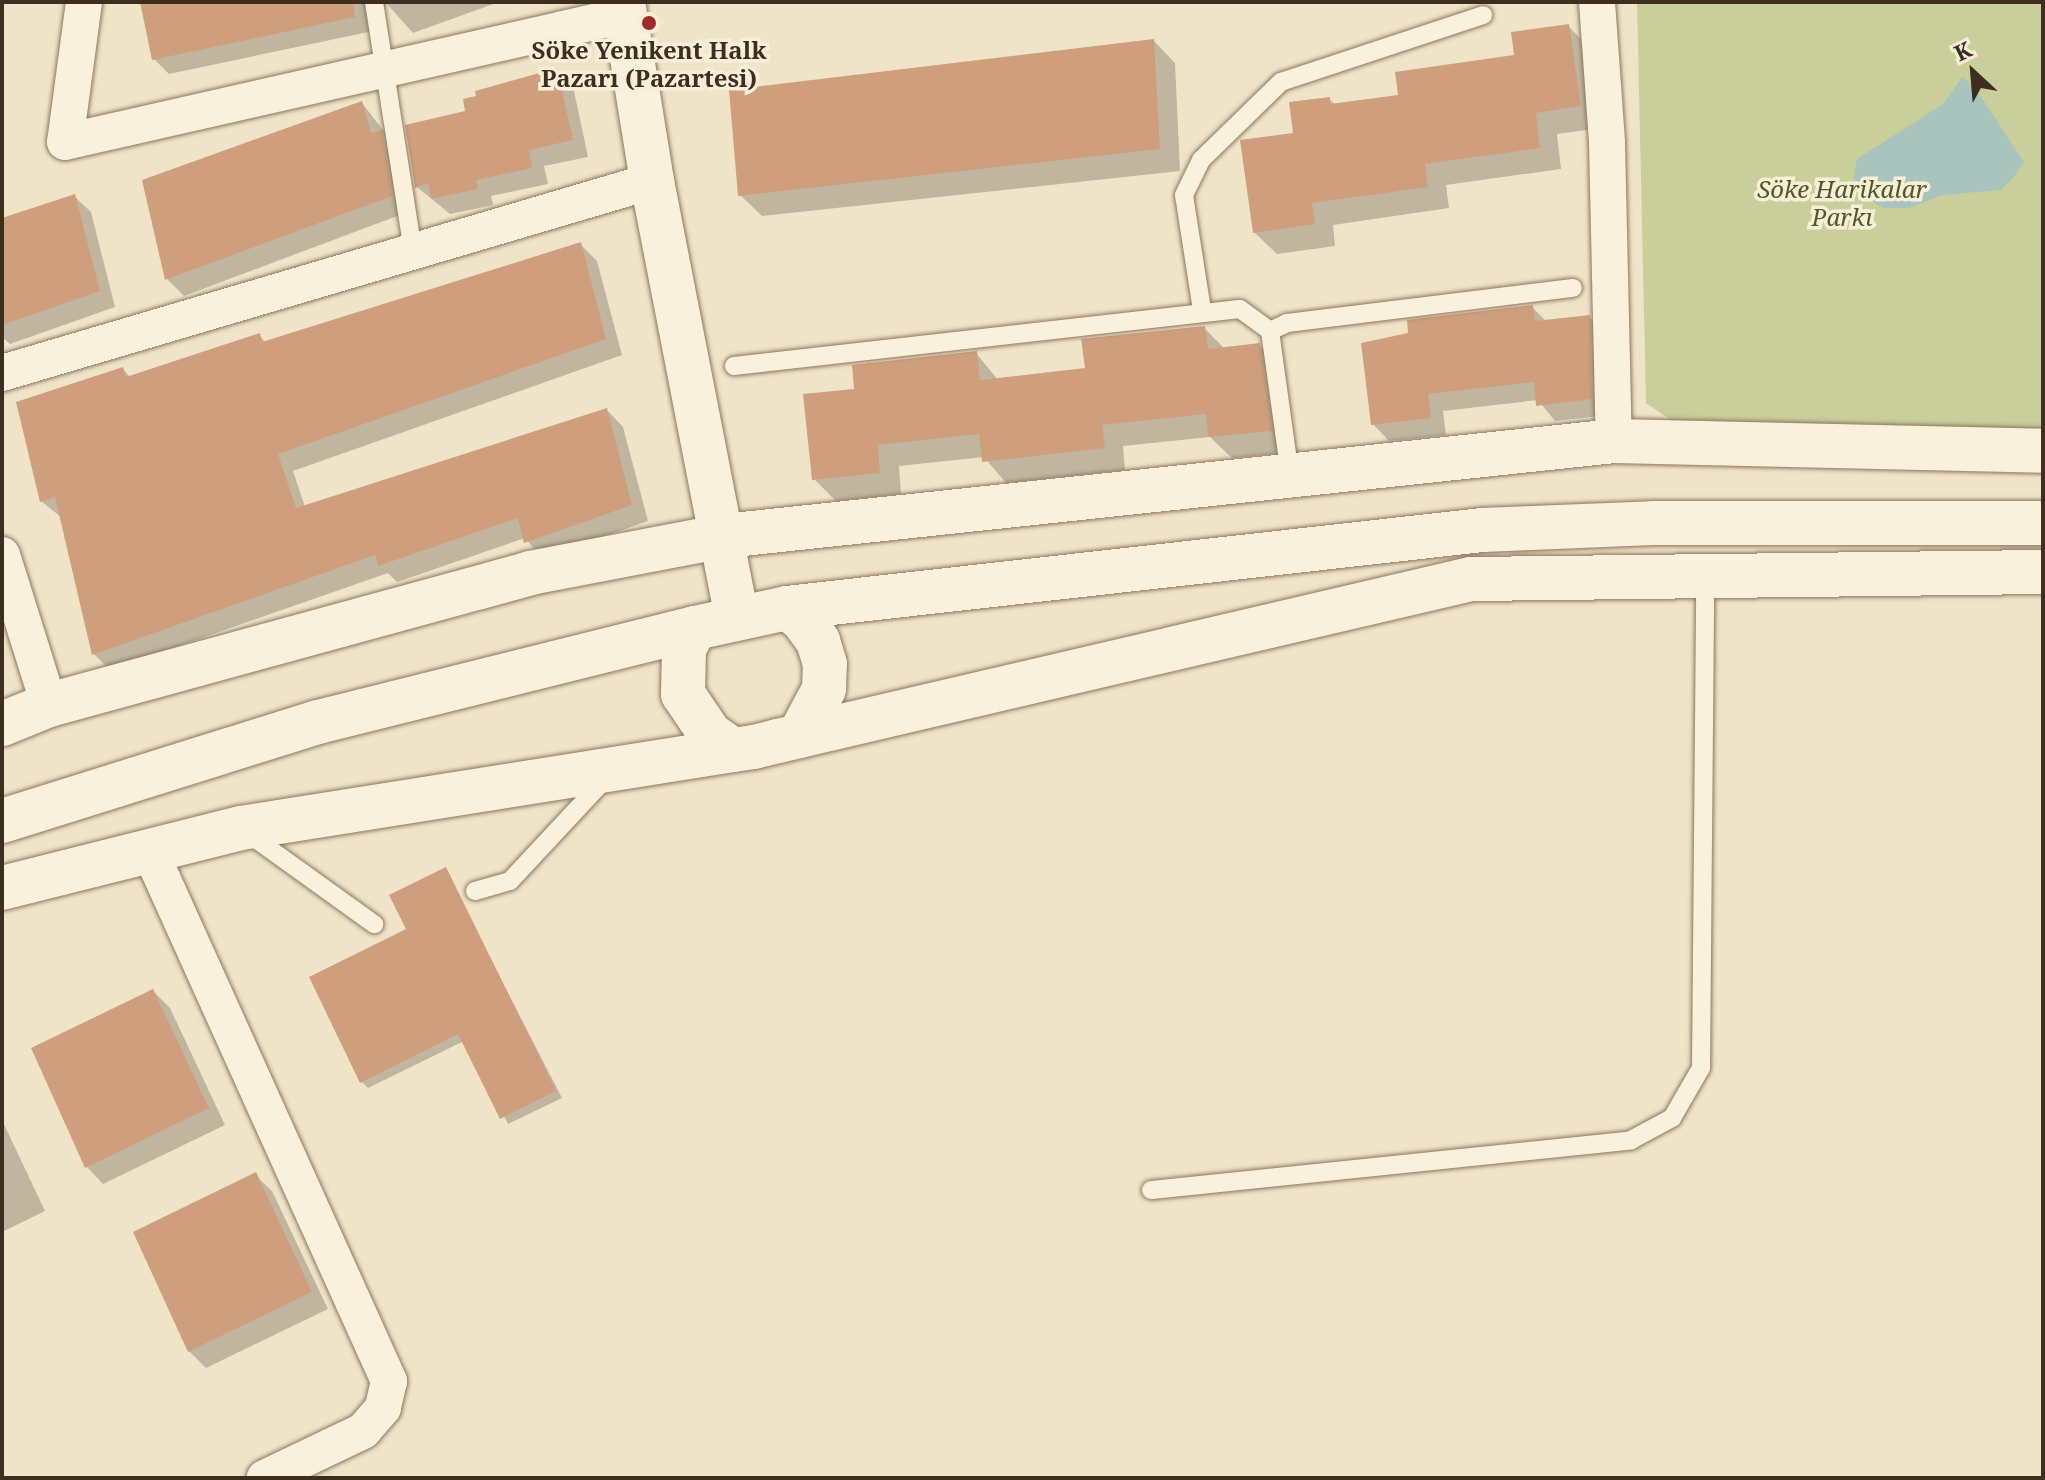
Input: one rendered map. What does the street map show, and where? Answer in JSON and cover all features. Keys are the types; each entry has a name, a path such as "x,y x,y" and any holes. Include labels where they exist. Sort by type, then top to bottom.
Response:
{"main road":[{"path":"624,8 652,181 724,536 737,618"},
{"path":"2,724 49,705 530,573 724,536 1614,441 2043,451"},
{"path":"2,821 318,722 787,608 1482,530 1653,523 2043,523"},
{"path":"2,888 241,828 611,773 733,750 1471,579 2043,572"},
{"path":"787,608 818,641 825,664 824,689 799,736"},
{"path":"695,628 680,671 683,694 710,734 733,750"}],"street":[{"path":"84,2 65,142 388,69 624,8"},
{"path":"1597,2 1607,143 1614,441"},
{"path":"2,373 652,181"},
{"path":"2,555 49,705"},
{"path":"149,849 389,1381 383,1408 363,1431 265,1478"}],"lane":[{"path":"374,2 388,69 413,250"},
{"path":"1202,310 1184,195 1201,160 1281,82 1483,15"},
{"path":"1270,331 1287,323 1573,288"},
{"path":"734,366 1202,310 1240,309 1270,331 1290,476"},
{"path":"1151,1190 1631,1140 1672,1118 1701,1068 1705,576"},
{"path":"475,891 510,881 611,773"},
{"path":"241,828 374,924"}],"green space":[{"name":"Söke Harikalar Parkı","path":"1637,2 2043,2 2043,428 1678,425 1646,403"}],"water":[{"path":"1962,77 1974,86 2024,162 2013,178 2001,190 1942,195 1910,208 1884,208 1871,201 1854,178 1857,159 1943,104"}],"building":[{"path":"140,2 353,2 355,17 152,60"},
{"path":"1569,24 1581,106 1536,113 1540,148 1425,164 1428,187 1312,203 1315,224 1253,233 1240,140 1293,133 1289,102 1330,97 1330,104 1398,95 1395,72 1514,55 1511,32"},
{"path":"1154,39 1160,149 738,196 729,90"},
{"path":"557,68 573,140 529,150 532,168 476,180 478,189 431,199 428,183 415,188 405,125 465,111 463,99 476,96 475,91"},
{"path":"362,101 371,133 382,130 392,196 165,280 142,180"},
{"path":"75,194 100,291 2,325 2,218"},
{"path":"581,242 606,339 278,454 296,508 607,408 632,505 524,543 518,518 378,566 375,555 92,655 55,497 40,502 16,402 123,367 126,377 260,333 262,342"},
{"path":"1533,305 1535,321 1590,315 1592,399 1536,406 1534,382 1428,394 1431,418 1371,425 1361,343 1408,333 1407,320"},
{"path":"1205,326 1208,349 1260,343 1272,431 1208,437 1206,414 1102,425 1105,448 982,462 979,434 878,445 880,473 812,480 803,394 854,389 852,365 977,351 980,380 1085,368 1081,339"},
{"path":"446,867 556,1091 500,1119 458,1034 360,1083 309,977 406,929 389,895"},
{"path":"153,989 209,1108 85,1168 31,1048"},
{"path":"256,1172 312,1292 188,1352 133,1232"}],"place":[{"name":"Söke Yenikent Halk Pazarı (Pazartesi)","path":"649,23"}]}
